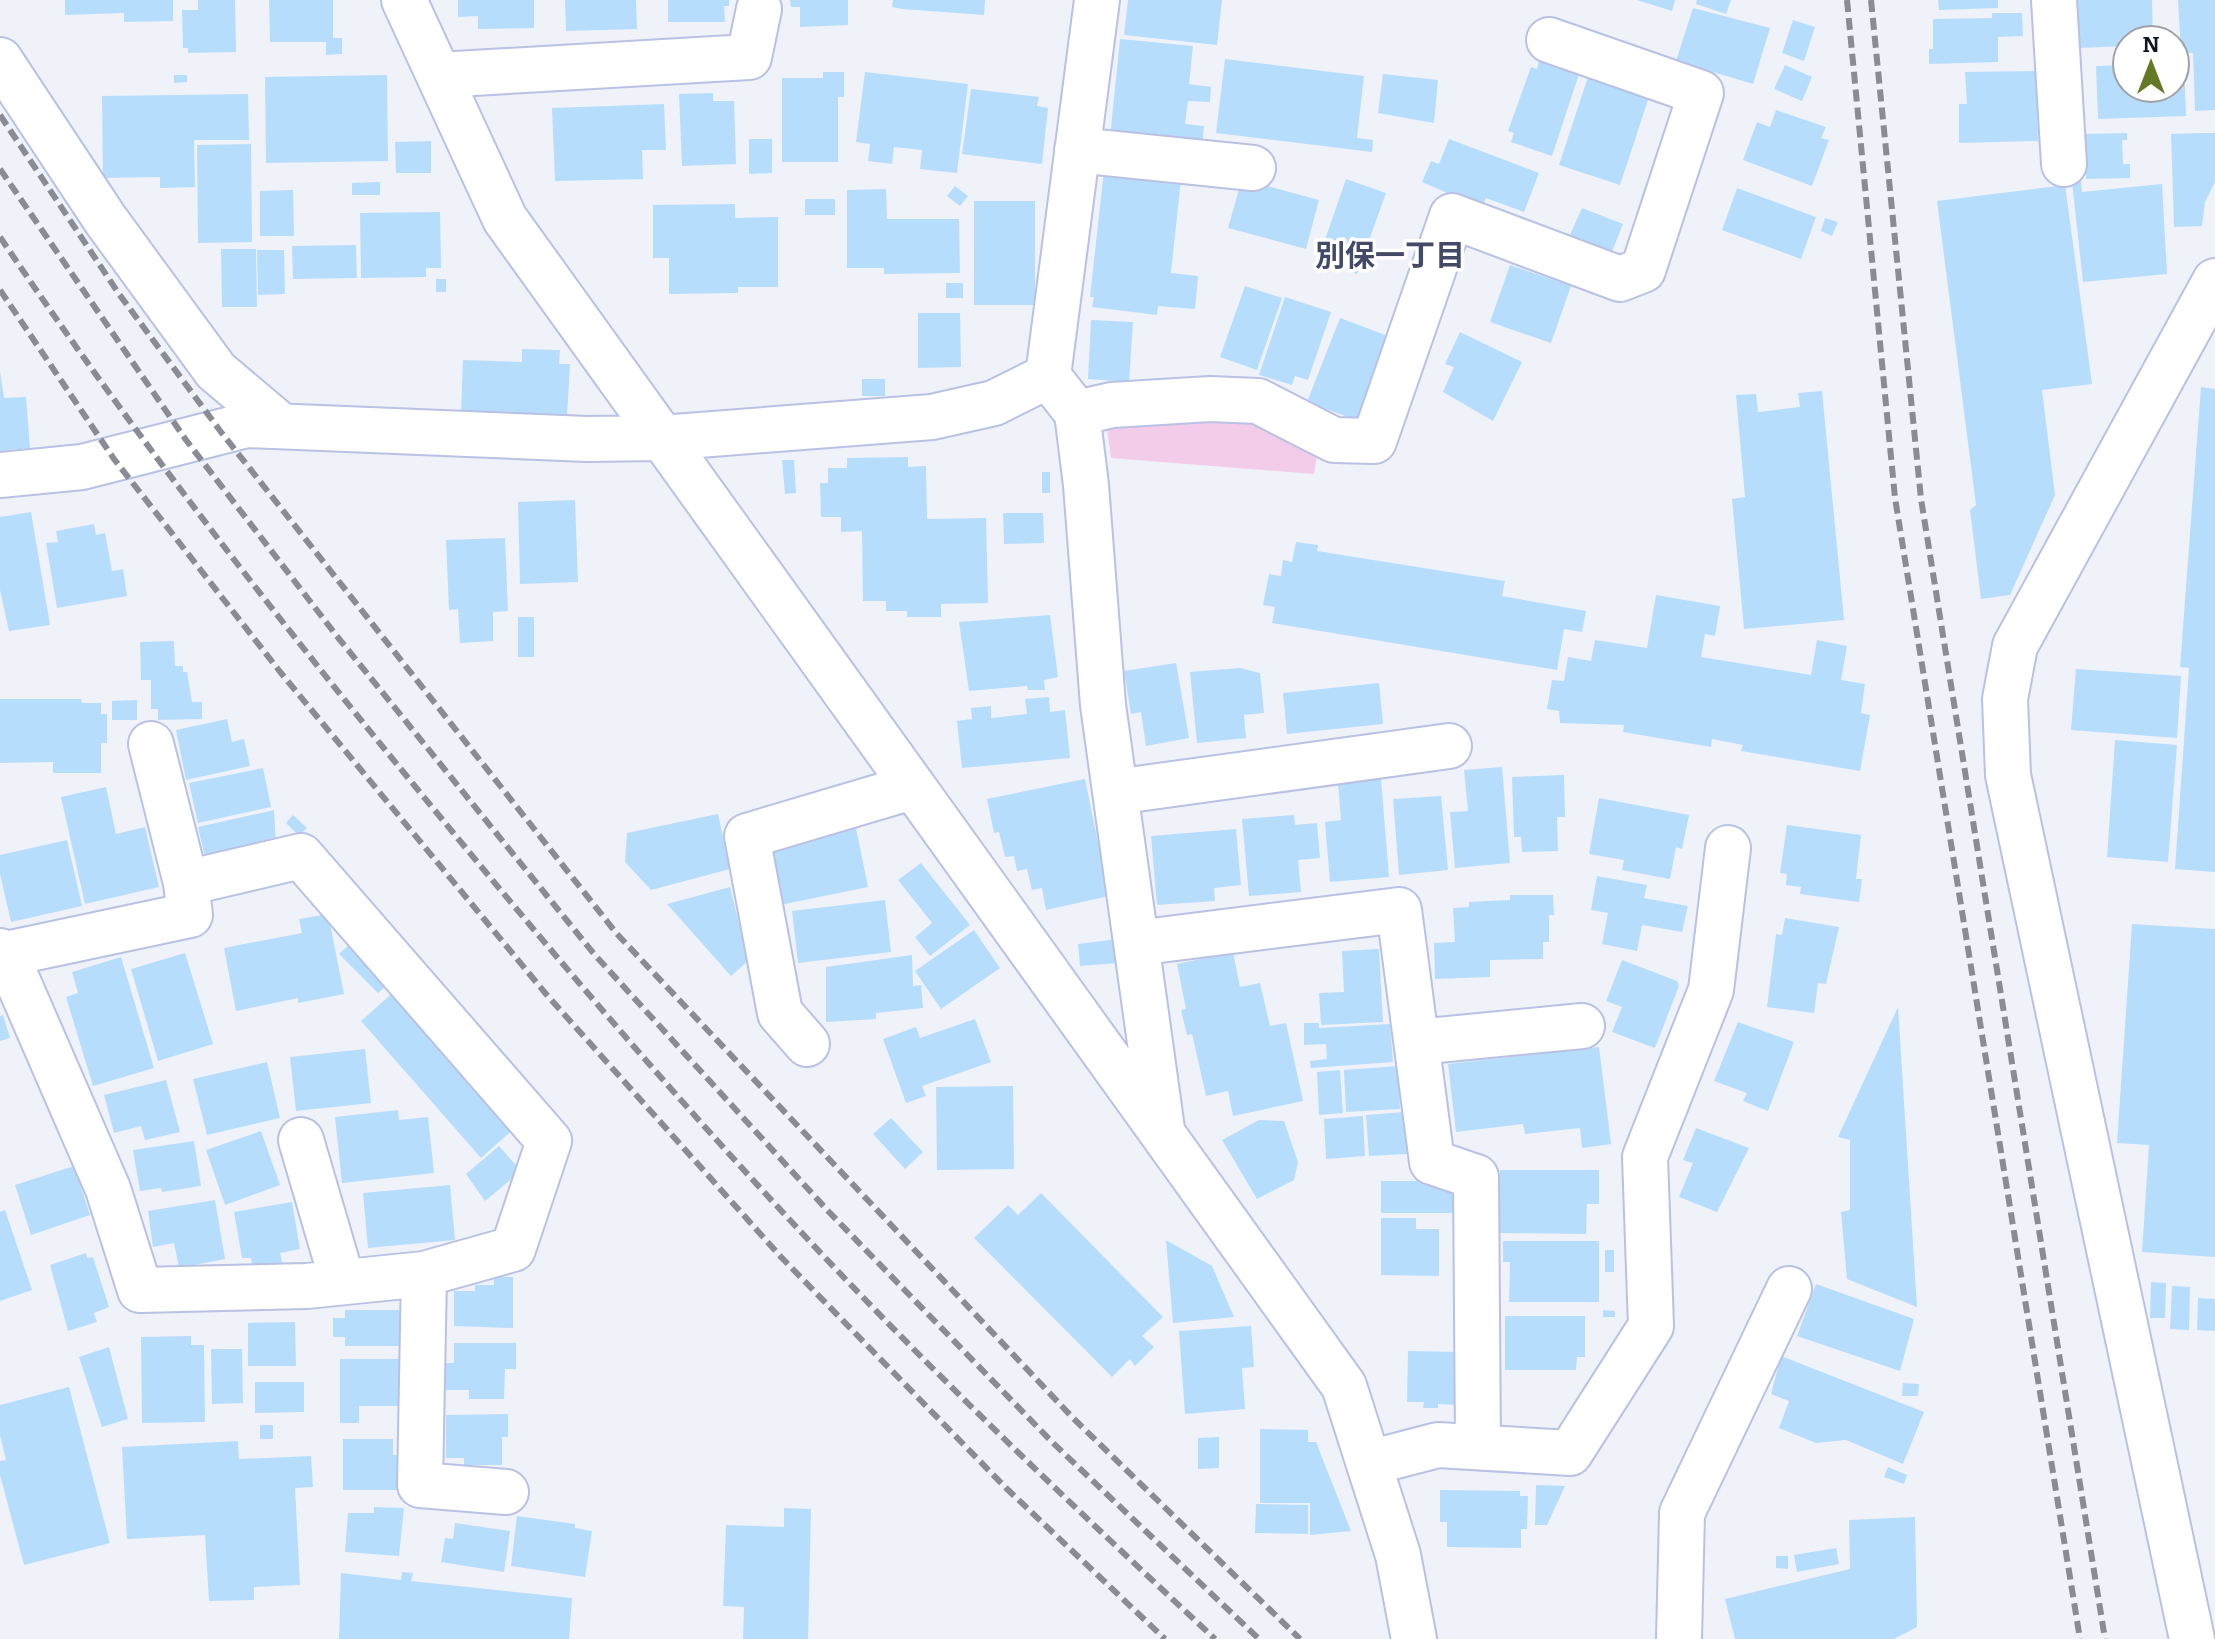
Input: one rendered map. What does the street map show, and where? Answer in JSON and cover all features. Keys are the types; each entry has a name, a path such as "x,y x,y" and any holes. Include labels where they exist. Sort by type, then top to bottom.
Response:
{"street":[{"path":"404,0 505,219 1344,1386 1398,1555 1414,1639"},
{"path":"1097,0 1048,376 1077,413 1086,485 1103,705 1163,1135"},
{"path":"2054,0 2064,164"},
{"path":"439,75 749,57 759,9"},
{"path":"1077,413 1112,405 1210,399 1258,401 1334,440 1374,441 1452,216 1620,279 1643,270 1701,93 1549,40"},
{"path":"0,60 105,219 216,371 280,425"},
{"path":"1077,150 1253,168"},
{"path":"2192,1639 2008,775 2005,699 2015,646 2215,281"},
{"path":"0,475 82,467 247,425 440,435 661,438 932,417 994,403 1048,376"},
{"path":"1115,792 1429,737"},
{"path":"151,744 186,883 190,915 3,952 108,1189 140,1290 307,1286 424,1274 513,1249 549,1141 301,856 186,883"},
{"path":"807,1044 780,1013 747,836 912,787"},
{"path":"1369,1463 1438,1445 1570,1453 1651,1326 1645,1157 1711,990 1728,848"},
{"path":"1136,943 1399,910 1432,1162 1476,1177 1478,1447"},
{"path":"1417,1042 1582,1026"},
{"path":"301,1140 342,1280"},
{"path":"424,1274 420,1485 506,1492"},
{"path":"1679,1639 1682,1513 1789,1289"}],"shaded area":[{"path":"1166,419 1244,419 1317,454 1314,474 1111,458 1107,428"}],"building":[{"path":"65,0 173,0 173,21 124,22 124,13 65,15"},
{"path":"198,0 235,0 236,52 188,53 188,48 183,48 182,10 198,10"},
{"path":"269,0 333,0 333,38 342,38 342,54 326,55 326,42 270,42"},
{"path":"458,0 534,0 534,28 478,29 478,16 458,17"},
{"path":"565,0 636,0 637,29 566,31"},
{"path":"668,0 729,0 729,6 724,6 725,22 668,22"},
{"path":"790,0 848,0 848,25 800,27 800,7 791,7"},
{"path":"893,0 985,0 984,15 902,9 892,7"},
{"path":"1128,0 1222,0 1217,45 1124,35"},
{"path":"1637,0 1675,0 1672,11"},
{"path":"1697,0 1731,0 1726,14 1696,4"},
{"path":"1938,0 1998,0 1998,8 1939,10"},
{"path":"2078,0 2152,0 2153,24 2111,24 2111,47 2079,48"},
{"path":"2178,0 2215,0 2215,110 2195,111 2191,24 2179,24"},
{"path":"1693,8 1770,28 1753,84 1676,61"},
{"path":"1992,13 2022,13 2023,36 1998,37 1998,62 1929,64 1929,49 1933,49 1933,19 1992,18"},
{"path":"1793,20 1815,27 1804,61 1782,53"},
{"path":"1120,39 1193,46 1189,84 1211,87 1210,102 1188,101 1185,124 1204,126 1202,146 1110,137"},
{"path":"1225,59 1364,76 1357,138 1373,140 1372,152 1216,133"},
{"path":"1539,61 1579,74 1552,156 1511,142 1514,133 1508,131 1531,67 1537,69"},
{"path":"1785,65 1812,77 1802,101 1774,89"},
{"path":"2096,66 2111,66 2111,104 2186,104 2186,116 2098,119"},
{"path":"2036,71 2038,141 1959,143 1959,104 1967,104 1965,72"},
{"path":"823,72 844,72 844,97 838,97 838,162 782,162 782,78 823,78"},
{"path":"865,72 968,84 957,173 920,169 922,150 894,147 892,164 868,161 870,144 856,142"},
{"path":"1383,74 1438,80 1434,123 1378,113"},
{"path":"174,75 187,75 187,82 174,83"},
{"path":"387,75 388,161 266,163 265,77"},
{"path":"1588,77 1649,97 1620,185 1559,165"},
{"path":"971,89 1039,97 1037,106 1048,108 1042,164 962,154"},
{"path":"713,93 713,101 734,101 736,164 682,166 679,94"},
{"path":"248,94 249,140 194,140 195,187 160,188 160,177 103,178 102,96"},
{"path":"664,104 666,150 642,150 643,179 555,181 552,108"},
{"path":"1776,110 1826,127 1821,138 1829,140 1812,186 1743,160 1757,122 1770,127"},
{"path":"2127,133 2127,140 2122,140 2123,164 2130,164 2130,178 2086,179 2085,134"},
{"path":"2215,133 2215,182 2205,202 2202,226 2174,227 2171,134"},
{"path":"749,139 772,139 772,173 749,174"},
{"path":"1449,139 1539,173 1524,212 1486,198 1482,208 1422,182 1431,161 1439,164"},
{"path":"431,141 431,173 396,173 395,142"},
{"path":"251,144 252,242 198,243 197,145"},
{"path":"1104,170 1181,179 1171,273 1198,276 1195,309 1158,306 1157,315 1092,307 1094,297 1090,297"},
{"path":"1242,179 1319,200 1306,249 1228,228"},
{"path":"1346,179 1386,193 1357,274 1318,260"},
{"path":"2081,181 2082,192 2162,184 2167,274 2083,282 2072,182"},
{"path":"380,182 380,195 352,195 352,183"},
{"path":"2065,185 2092,384 2042,390 2055,495 2010,595 1981,599 1970,510 1976,505 1937,201"},
{"path":"955,186 968,196 960,206 947,196"},
{"path":"1737,188 1816,217 1801,259 1722,230"},
{"path":"886,189 887,219 959,219 960,273 884,274 884,268 847,268 847,190"},
{"path":"293,190 294,236 260,236 260,191"},
{"path":"805,199 835,199 835,215 805,215"},
{"path":"974,201 1035,201 1035,305 974,305"},
{"path":"735,204 735,218 778,217 778,287 738,287 738,293 669,294 669,258 653,258 653,205"},
{"path":"1582,208 1623,224 1611,254 1569,237"},
{"path":"440,212 441,268 426,268 426,277 361,278 360,213"},
{"path":"1825,218 1838,222 1832,236 1821,231"},
{"path":"356,245 357,278 293,279 292,246"},
{"path":"221,249 256,249 257,307 222,307"},
{"path":"257,250 284,250 285,294 258,295"},
{"path":"1510,265 1571,286 1551,343 1490,322"},
{"path":"436,279 446,279 446,292 436,292"},
{"path":"946,283 963,283 963,298 946,298"},
{"path":"1245,286 1282,298 1257,370 1220,357"},
{"path":"1285,297 1331,312 1308,380 1295,376 1292,385 1259,375"},
{"path":"918,313 960,313 961,367 918,368"},
{"path":"1340,318 1388,336 1356,420 1307,402"},
{"path":"1091,320 1133,322 1129,382 1088,379"},
{"path":"1460,332 1522,362 1493,421 1443,392 1454,367 1445,364"},
{"path":"522,349 560,350 559,364 570,364 567,416 461,413 463,360 522,362"},
{"path":"0,371 4,398 26,397 30,448 0,451"},
{"path":"862,379 885,379 885,396 862,396"},
{"path":"2201,387 2215,389 2215,872 2175,869 2189,668 2180,667"},
{"path":"1822,391 1844,620 1744,629 1732,499 1745,497 1736,395 1756,394 1758,412 1800,407 1798,393"},
{"path":"908,457 908,467 926,466 927,519 986,518 988,603 941,604 941,617 907,617 907,611 886,611 886,601 863,601 862,531 841,532 841,517 821,517 820,483 828,483 828,468 847,468 847,458"},
{"path":"782,460 794,460 796,493 785,494"},
{"path":"1042,472 1050,472 1050,493 1042,493"},
{"path":"575,500 578,582 520,584 518,502"},
{"path":"31,512 50,625 9,631 0,590 0,517"},
{"path":"1003,513 1043,513 1044,543 1004,544"},
{"path":"94,524 96,535 105,533 112,571 123,569 127,596 57,608 46,543 58,542 56,531"},
{"path":"505,538 508,611 493,612 493,641 460,643 458,609 449,610 446,540"},
{"path":"1296,542 1318,545 1317,551 1505,581 1502,596 1586,611 1582,632 1564,629 1557,670 1272,623 1275,607 1263,605 1269,574 1281,576 1283,560 1292,562"},
{"path":"1656,595 1720,606 1715,636 1705,634 1701,657 1811,675 1817,640 1847,646 1841,680 1865,684 1861,713 1870,715 1860,771 1741,751 1743,745 1712,739 1711,747 1623,732 1624,725 1560,723 1559,711 1547,709 1552,680 1564,681 1568,657 1591,661 1595,640 1647,648"},
{"path":"1050,615 1058,677 1044,680 1045,690 1028,690 1027,686 969,691 959,622"},
{"path":"518,617 534,617 534,657 518,657"},
{"path":"174,641 175,666 183,666 183,672 187,672 192,702 202,702 202,719 158,720 158,709 151,709 151,680 141,680 140,642"},
{"path":"1176,663 1189,738 1146,746 1141,712 1131,714 1124,671"},
{"path":"1240,668 1260,673 1264,713 1244,715 1246,738 1197,743 1190,672"},
{"path":"2076,669 2181,676 2177,738 2071,730"},
{"path":"1379,683 1383,724 1287,734 1283,693"},
{"path":"1049,697 1050,712 1065,710 1070,758 962,768 957,721 972,719 971,708 991,706 991,718 1027,714 1025,699"},
{"path":"0,699 81,699 82,703 101,703 101,714 107,714 107,743 101,743 101,773 53,773 53,762 0,763"},
{"path":"137,700 137,720 112,720 112,701"},
{"path":"227,719 232,742 244,739 250,766 186,780 176,730"},
{"path":"2115,740 2177,745 2168,862 2107,857"},
{"path":"1502,767 1510,863 1455,868 1450,812 1468,811 1464,770"},
{"path":"263,768 271,807 198,823 189,783"},
{"path":"1564,775 1565,817 1557,817 1558,851 1522,852 1521,837 1514,837 1512,777"},
{"path":"1085,779 1109,896 1046,910 1042,888 1032,890 1027,869 1017,871 1014,856 1005,857 999,832 994,833 987,799"},
{"path":"1381,779 1389,877 1330,882 1325,822 1341,820 1338,783"},
{"path":"106,787 116,834 145,827 159,887 85,904 61,797"},
{"path":"1441,796 1448,870 1399,875 1393,799"},
{"path":"1599,798 1689,815 1682,849 1676,847 1670,879 1622,870 1624,860 1589,854"},
{"path":"274,810 276,843 205,857 198,827"},
{"path":"718,814 730,869 651,890 625,862 627,833"},
{"path":"293,815 307,828 299,836 286,823"},
{"path":"1294,815 1295,825 1317,823 1320,858 1298,860 1301,892 1249,896 1242,819"},
{"path":"1787,825 1861,835 1856,879 1862,879 1859,902 1800,894 1801,887 1786,885 1787,874 1780,873"},
{"path":"856,828 868,887 780,905 767,846"},
{"path":"1236,829 1241,885 1214,888 1215,901 1157,905 1151,836"},
{"path":"67,840 82,906 11,922 0,874 0,855"},
{"path":"921,863 970,925 930,956 915,937 932,923 898,880"},
{"path":"1597,876 1647,885 1644,898 1688,906 1682,932 1642,925 1637,951 1602,944 1608,913 1591,910"},
{"path":"730,887 748,961 731,976 667,904"},
{"path":"1510,895 1553,895 1554,915 1549,915 1549,942 1543,942 1543,959 1490,960 1490,977 1435,979 1434,943 1455,942 1453,908 1469,907 1469,902 1510,900"},
{"path":"885,900 891,952 798,963 792,911"},
{"path":"328,914 344,994 298,1003 298,998 236,1011 224,948 302,933 299,919"},
{"path":"1785,918 1839,927 1826,984 1818,983 1814,1013 1767,1007 1776,934 1782,935"},
{"path":"2132,924 2215,929 2215,1257 2142,1252 2149,1145 2117,1143"},
{"path":"974,930 1000,968 941,1009 915,971"},
{"path":"1117,939 1119,963 1080,966 1078,944"},
{"path":"354,940 392,981 378,993 339,954"},
{"path":"1379,949 1383,1022 1321,1025 1319,993 1344,992 1342,951"},
{"path":"1233,952 1240,987 1260,983 1270,1026 1286,1023 1303,1101 1233,1116 1228,1091 1206,1096 1192,1034 1187,1035 1181,1010 1186,1009 1177,964"},
{"path":"185,953 213,1044 158,1061 131,969"},
{"path":"912,955 913,986 921,985 923,1008 876,1013 876,1019 826,1022 826,967"},
{"path":"121,957 154,1068 93,1086 66,997 78,993 72,972"},
{"path":"1622,960 1677,981 1679,986 1655,1048 1612,1032 1622,1007 1606,1001"},
{"path":"396,990 516,1127 481,1158 361,1021"},
{"path":"1898,1007 1917,1307 1847,1279 1841,1212 1850,1210 1850,1140 1838,1137"},
{"path":"3,1015 10,1038 0,1041 0,1016"},
{"path":"975,1019 991,1062 922,1086 926,1096 906,1103 883,1039 916,1027 920,1038"},
{"path":"1738,1022 1794,1042 1768,1111 1743,1101 1747,1093 1714,1081"},
{"path":"1304,1023 1319,1023 1319,1028 1390,1024 1393,1062 1311,1068 1310,1061 1327,1059 1326,1044 1304,1045"},
{"path":"1599,1047 1611,1144 1582,1148 1580,1128 1525,1134 1523,1124 1456,1132 1448,1064"},
{"path":"365,1049 371,1103 296,1111 290,1057"},
{"path":"267,1062 280,1118 207,1135 193,1079"},
{"path":"1398,1066 1400,1109 1346,1112 1344,1070"},
{"path":"1340,1070 1343,1113 1319,1115 1317,1072"},
{"path":"166,1080 180,1132 145,1140 141,1126 114,1133 104,1095"},
{"path":"1013,1086 1014,1169 937,1170 936,1087"},
{"path":"398,1110 399,1120 428,1117 434,1173 342,1183 335,1117"},
{"path":"1404,1112 1407,1154 1369,1156 1366,1115"},
{"path":"1363,1116 1365,1156 1326,1159 1324,1119"},
{"path":"891,1118 923,1152 905,1169 873,1134"},
{"path":"1259,1120 1284,1121 1298,1162 1294,1180 1257,1199 1222,1140"},
{"path":"1696,1128 1749,1148 1717,1212 1679,1197 1693,1163 1683,1160"},
{"path":"261,1131 280,1185 225,1205 206,1150"},
{"path":"194,1141 201,1186 162,1192 161,1188 140,1191 133,1150"},
{"path":"499,1146 521,1171 485,1201 466,1174"},
{"path":"74,1166 90,1215 31,1235 15,1185"},
{"path":"1500,1170 1599,1170 1599,1204 1587,1204 1586,1234 1500,1233"},
{"path":"1381,1181 1461,1181 1461,1213 1381,1213"},
{"path":"450,1185 455,1240 368,1248 363,1193"},
{"path":"1041,1193 1163,1317 1142,1336 1154,1347 1135,1366 1130,1359 1112,1377 974,1238 1008,1205 1018,1215"},
{"path":"215,1200 225,1259 179,1268 174,1243 153,1247 148,1211"},
{"path":"292,1202 300,1249 280,1253 283,1265 253,1268 251,1258 242,1258 234,1212"},
{"path":"5,1210 32,1290 0,1301 0,1212"},
{"path":"1381,1218 1416,1218 1416,1229 1439,1229 1439,1276 1381,1275"},
{"path":"1166,1240 1212,1266 1234,1317 1173,1323"},
{"path":"1503,1241 1599,1241 1599,1302 1509,1302 1510,1262 1503,1262"},
{"path":"1605,1250 1614,1250 1614,1272 1605,1272"},
{"path":"86,1253 87,1258 93,1257 109,1307 94,1313 97,1322 68,1331 50,1265"},
{"path":"494,1277 513,1277 513,1328 454,1326 454,1291 475,1291 475,1285 494,1285"},
{"path":"2151,1282 2166,1283 2165,1318 2150,1318"},
{"path":"1816,1284 1914,1319 1900,1371 1797,1336"},
{"path":"2172,1286 2190,1287 2189,1330 2170,1329"},
{"path":"2198,1298 2215,1299 2215,1331 2197,1330"},
{"path":"345,1310 400,1310 400,1346 345,1346 345,1337 333,1337 333,1318 345,1318"},
{"path":"1603,1310 1615,1311 1615,1317 1603,1317"},
{"path":"1505,1316 1585,1316 1585,1357 1577,1357 1576,1370 1505,1370"},
{"path":"295,1322 296,1366 248,1366 248,1323"},
{"path":"1251,1326 1254,1367 1242,1368 1245,1409 1185,1414 1179,1331"},
{"path":"191,1336 191,1345 204,1345 205,1422 142,1423 141,1337"},
{"path":"454,1343 516,1343 516,1369 505,1369 504,1399 469,1399 469,1390 446,1390 446,1363 454,1363"},
{"path":"109,1347 128,1419 102,1427 79,1357"},
{"path":"211,1349 242,1349 243,1403 212,1404"},
{"path":"1408,1351 1460,1352 1459,1405 1438,1404 1438,1408 1423,1408 1424,1402 1407,1402"},
{"path":"1781,1356 1924,1412 1903,1464 1846,1440 1816,1443 1779,1428 1789,1401 1771,1394"},
{"path":"340,1359 401,1359 401,1406 359,1406 359,1423 340,1423"},
{"path":"255,1382 304,1382 304,1412 255,1413"},
{"path":"1903,1383 1919,1384 1918,1396 1902,1396"},
{"path":"69,1387 110,1543 24,1565 0,1475 0,1461 6,1460 0,1435 0,1405"},
{"path":"508,1414 508,1437 502,1437 502,1465 464,1465 464,1458 446,1458 446,1415"},
{"path":"260,1425 273,1425 273,1439 260,1439"},
{"path":"1260,1429 1308,1430 1308,1442 1316,1442 1351,1531 1310,1535 1310,1503 1260,1503"},
{"path":"1219,1437 1219,1468 1198,1469 1198,1438"},
{"path":"343,1439 393,1439 393,1455 401,1455 401,1490 343,1490"},
{"path":"238,1441 239,1459 311,1456 313,1487 295,1488 300,1585 254,1587 254,1600 209,1601 205,1535 127,1539 122,1447"},
{"path":"1888,1467 1907,1475 1904,1484 1884,1477"},
{"path":"1536,1485 1565,1486 1547,1525 1535,1525"},
{"path":"1440,1490 1520,1491 1520,1496 1528,1496 1527,1529 1521,1529 1521,1548 1447,1547 1447,1522 1440,1522"},
{"path":"1256,1504 1308,1505 1308,1534 1255,1533"},
{"path":"374,1507 404,1508 399,1556 345,1552 348,1513 374,1513"},
{"path":"784,1508 811,1509 808,1639 743,1639 744,1607 723,1606 726,1525 784,1527"},
{"path":"517,1516 575,1524 575,1528 592,1531 585,1577 511,1566"},
{"path":"1915,1517 1917,1627 1894,1639 1735,1639 1725,1599 1850,1569 1849,1520"},
{"path":"455,1523 510,1531 504,1572 441,1562 445,1538 453,1539"},
{"path":"1836,1548 1839,1564 1797,1572 1794,1555"},
{"path":"1776,1556 1788,1556 1788,1569 1776,1568"},
{"path":"402,1572 413,1573 411,1581 572,1598 569,1639 339,1639 341,1573 401,1580"}],"railway":[{"path":"1847,0 1895,498 2080,1639"},
{"path":"1871,0 1921,499 2105,1639"},
{"path":"0,115 119,294 221,432 617,934 1073,1418 1300,1639"},
{"path":"0,169 186,440 336,635 594,954 829,1212 1052,1442 1259,1639"},
{"path":"0,237 100,381 258,591 423,796 609,1018 852,1286 953,1389 1215,1639"},
{"path":"0,290 114,459 281,673 546,994 781,1257 1006,1488 1165,1639"}],"district":[{"name":"別保一丁目","path":"1390,256"}]}
